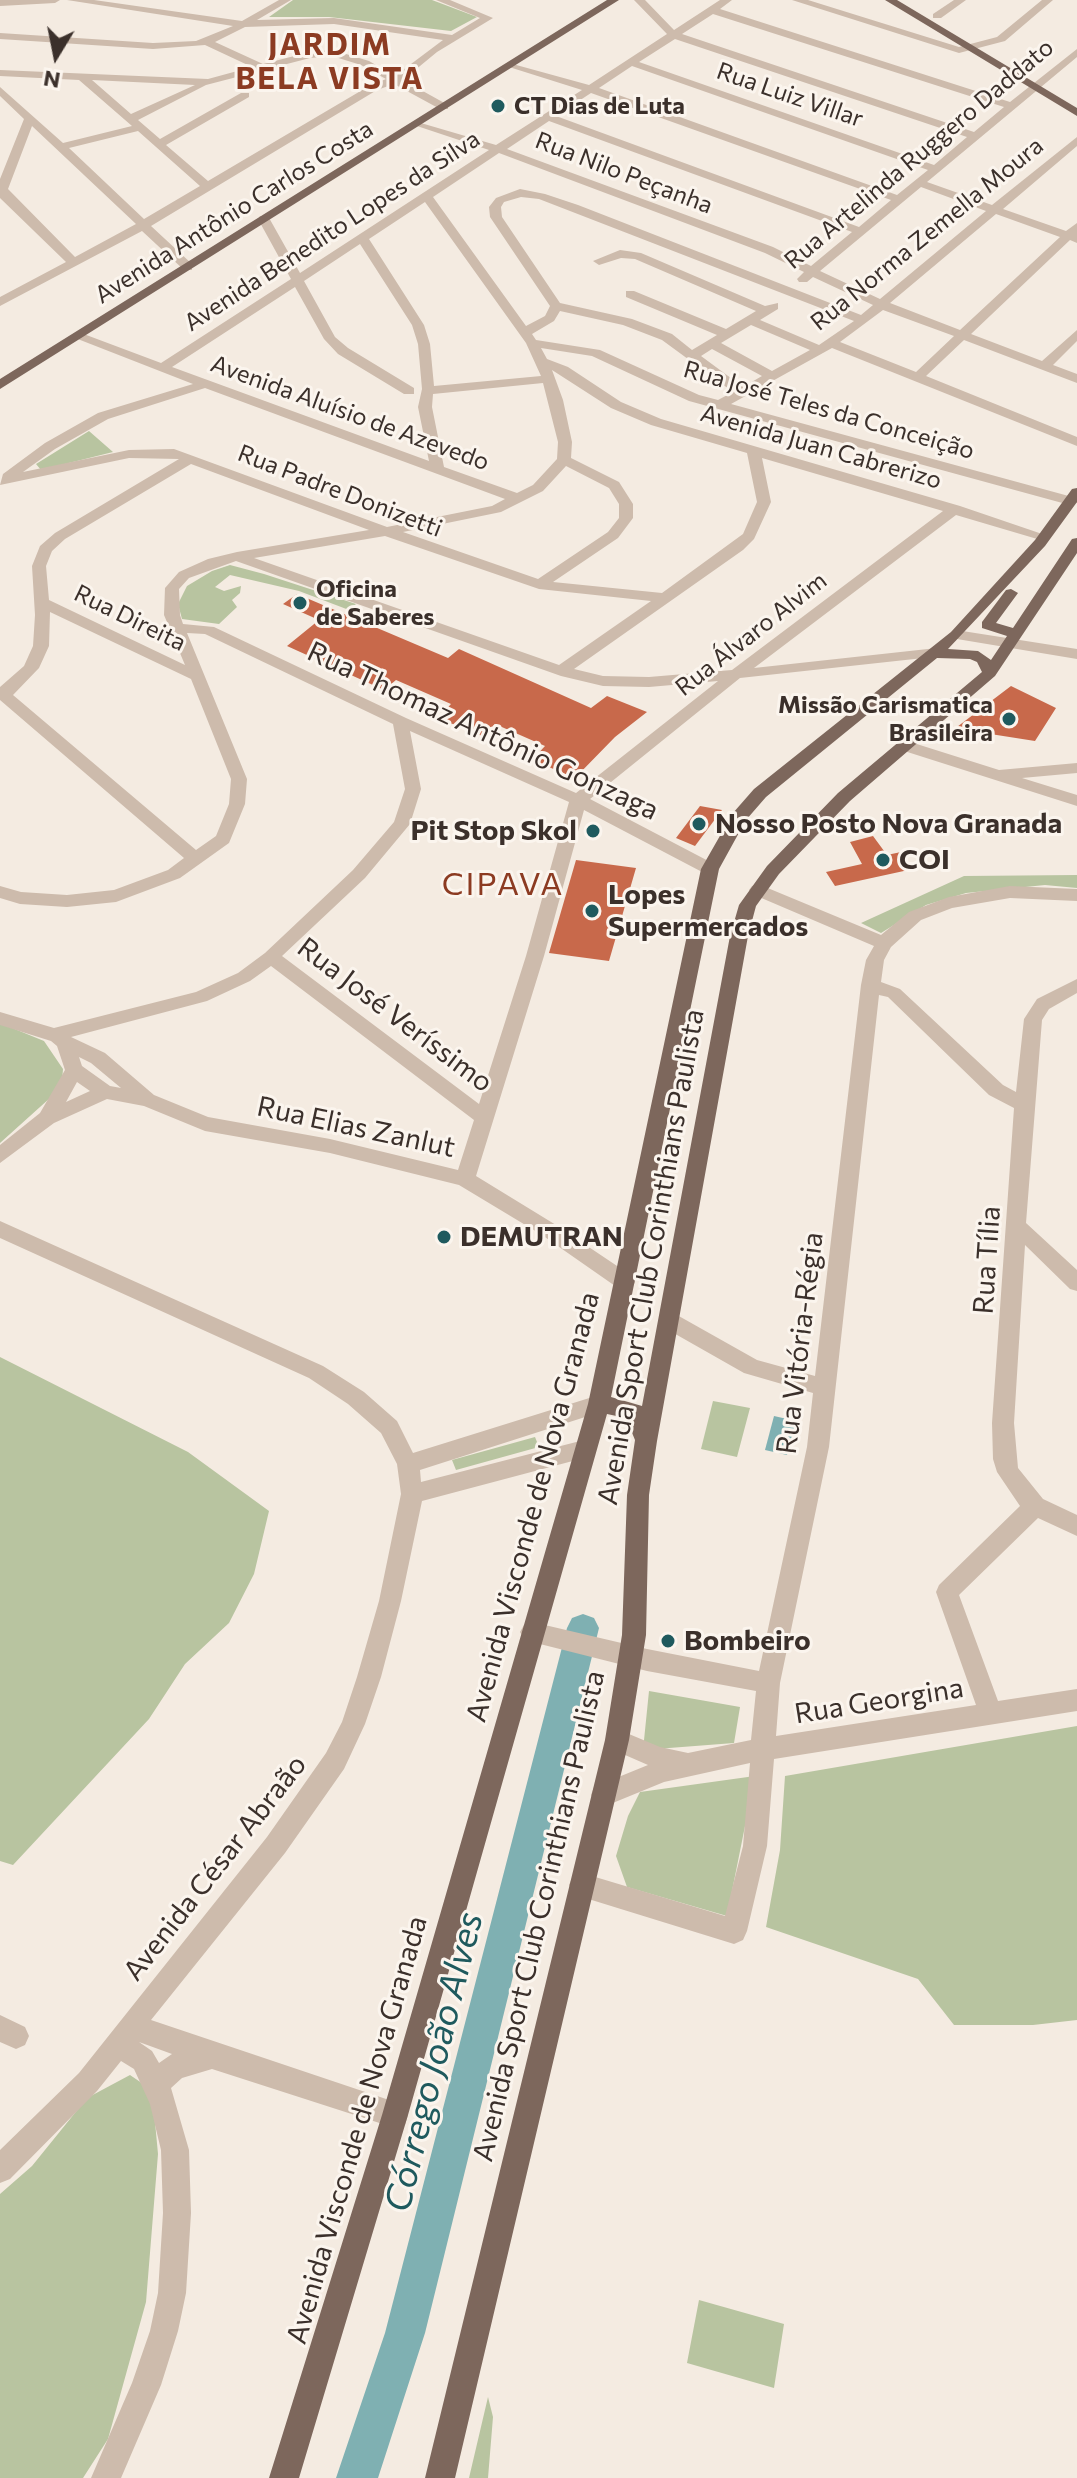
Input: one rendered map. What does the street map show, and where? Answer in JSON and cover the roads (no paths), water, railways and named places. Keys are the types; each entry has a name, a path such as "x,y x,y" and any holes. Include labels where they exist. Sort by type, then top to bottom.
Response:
{"main road":[{"name":"Avenida Antônio Carlos Costa","path":"0,385 614,0"},
{"path":"890,0 969,48 1077,100"},
{"path":"909,0 987,44 1077,113"},
{"name":"Avenida Visconde de Nova Granada","path":"284,2478 538,1634 584,1449 599,1404 710,869 739,817 760,793 937,653 1042,540 1074,496"},
{"path":"1012,638 987,624 1039,557 1042,540"},
{"name":"Avenida Sport Club Corinthians Paulista","path":"440,2478 617,1740 637,1573 638,1495 646,1441 739,936 748,905 825,816 990,673 1077,542"},
{"path":"937,653 966,652 979,656 990,673"},
{"path":"599,1404 634,1410 646,1441"}],"street":[{"path":"0,2 6,0"},
{"path":"0,2 55,0"},
{"path":"72,0 244,24 347,22 454,38"},
{"path":"1,36 153,46 208,42 286,0"},
{"path":"0,302 142,226 373,88 397,80 422,58 488,18 441,0"},
{"path":"639,0 674,35 975,136"},
{"name":"Avenida Benedito Lopes da Silva","path":"162,368 727,0"},
{"path":"797,0 956,49 1001,39 1048,0"},
{"path":"937,16 961,0"},
{"path":"711,10 1011,106"},
{"path":"265,13 263,19 277,23"},
{"path":"208,42 264,69"},
{"name":"Rua Artelinda Ruggero Daddato","path":"694,354 751,321 791,292 898,199 1077,52"},
{"path":"0,73 208,82 318,53 333,53 349,56 444,107"},
{"name":"Rua Luiz Villar","path":"630,62 936,169"},
{"path":"513,65 590,89 898,199"},
{"path":"82,77 208,187"},
{"path":"19,142 55,141 134,124 208,82"},
{"path":"0,90 188,267"},
{"path":"158,145 245,95"},
{"path":"548,117 860,231"},
{"path":"30,118 1,191 73,262"},
{"name":"Rua Nilo Peçanha","path":"418,123 496,152 518,156 769,250 883,305 1077,379"},
{"name":"Rua Norma Zemella Moura","path":"719,405 826,346 863,320 1077,140"},
{"path":"919,183 1074,234"},
{"path":"743,393 694,354 642,326 556,306 496,217 495,207 504,198 520,193 541,196 863,320"},
{"path":"0,892 20,898 67,901 116,896 157,882 223,839 240,793 234,765 171,607 172,588 194,569 237,556 475,515 519,499 546,482 564,460 565,442 555,375 426,195"},
{"path":"264,219 330,339 386,379 421,391"},
{"path":"917,378 1074,234"},
{"path":"362,237 418,325 424,344 426,371 421,391 437,467"},
{"path":"599,261 620,254 637,256 766,311"},
{"path":"642,326 639,308 630,294 729,335"},
{"path":"528,338 550,318 556,306"},
{"path":"751,321 917,378 1077,442"},
{"path":"1045,366 1077,334"},
{"name":"Avenida Aluísio de Azevedo","path":"76,336 519,499"},
{"name":"Rua José Teles da Conceição","path":"528,338 609,357 677,392 719,405 794,442 1074,496"},
{"path":"712,344 773,377"},
{"name":"Avenida Juan Cabrerizo","path":"421,391 555,375 644,417 753,450 794,442 955,509 1042,540"},
{"path":"1,481 50,446 103,416 205,384"},
{"path":"561,671 738,547 756,525 764,492 753,450"},
{"name":"Rua Padre Donizetti","path":"1,481 158,451 191,458 485,568 539,585 663,598"},
{"path":"191,458 60,536 45,549 39,566 42,633 37,656 31,668 2,694 196,859"},
{"path":"539,585 613,535 626,518 626,504 614,485 564,460"},
{"name":"Rua Álvaro Alvim","path":"578,800 809,616 955,509"},
{"path":"237,556 561,671 603,681 626,683 738,675 937,653"},
{"name":"Rua Direita","path":"41,602 198,677"},
{"name":"Rua Thomaz Antônio Gonzaga","path":"181,635 233,644 578,800 710,869"},
{"path":"956,635 1012,638 1077,654"},
{"path":"856,663 883,667 908,676"},
{"path":"47,1118 74,1070 60,1039 201,997 244,977 271,957 359,874 402,824 413,789 400,721"},
{"path":"904,745 988,775 1077,801"},
{"path":"988,775 1077,768"},
{"path":"465,1179 578,800"},
{"path":"0,878 20,898"},
{"path":"758,890 884,943 915,916 949,903 1010,892 1077,895"},
{"name":"Rua Vitória-Régia","path":"582,1885 734,1931 755,1846 768,1683 818,1447 870,985 875,960 884,943"},
{"name":"Rua José Veríssimo","path":"271,957 485,1118"},
{"path":"870,985 894,993 996,1090 1024,1105"},
{"name":"Rua Tília","path":"1077,985 1043,1004 1033,1019 1024,1105 1003,1423 1004,1459 1008,1472 1035,1506 1077,1526"},
{"path":"1056,995 1077,1000"},
{"name":"Rua Elias Zanlut","path":"0,1018 60,1039 98,1058 147,1100"},
{"name":"Rua Elias Zanlut","path":"74,1070 105,1092 147,1100 205,1124 330,1146 465,1179 549,1230 625,1282"},
{"path":"0,1156 47,1118 105,1092"},
{"path":"1018,1228 1055,1259 1077,1283"},
{"name":"Avenida César Abraão","path":"0,1229 316,1372 377,1414 389,1427 408,1464 412,1494 390,1601 369,1677 353,1724 335,1761 276,1845 88,2082 0,2169"},
{"path":"670,1321 751,1367 824,1387"},
{"path":"408,1464 599,1404"},
{"path":"412,1494 584,1449"},
{"path":"991,1714 947,1592 1035,1506"},
{"path":"538,1634 768,1683"},
{"name":"Rua Georgina","path":"603,1795 644,1777 690,1763 1077,1700"},
{"name":"Rua Georgina","path":"617,1740 658,1758 690,1763"},
{"path":"124,2035 212,2056 395,2115"},
{"path":"106,2478 146,2385 172,2293 177,2213 175,2150 163,2101 143,2060 124,2035"},
{"path":"156,2084 174,2067 212,2056"}],"water":[{"path":"774,1416 796,1421 787,1455 765,1450"}],"waterway":[{"name":"Córrego João Alves","path":"357,2478 405,2333 583,1628"}],"place":[{"name":"CT Dias de Luta","path":"498,106"},
{"name":"Oficina de Saberes","path":"300,603"},
{"name":"Missão Carismatica Brasileira","path":"1009,719"},
{"name":"Nosso Posto Nova Granada","path":"699,824"},
{"name":"Pit Stop Skol","path":"593,831"},
{"name":"COI","path":"883,860"},
{"name":"Lopes Supermercados","path":"592,911"},
{"name":"DEMUTRAN","path":"444,1237"},
{"name":"Bombeiro","path":"668,1641"}],"district":[{"name":"JARDIM BELA VISTA","path":"330,62"},
{"name":"CIPAVA","path":"503,884"}]}
